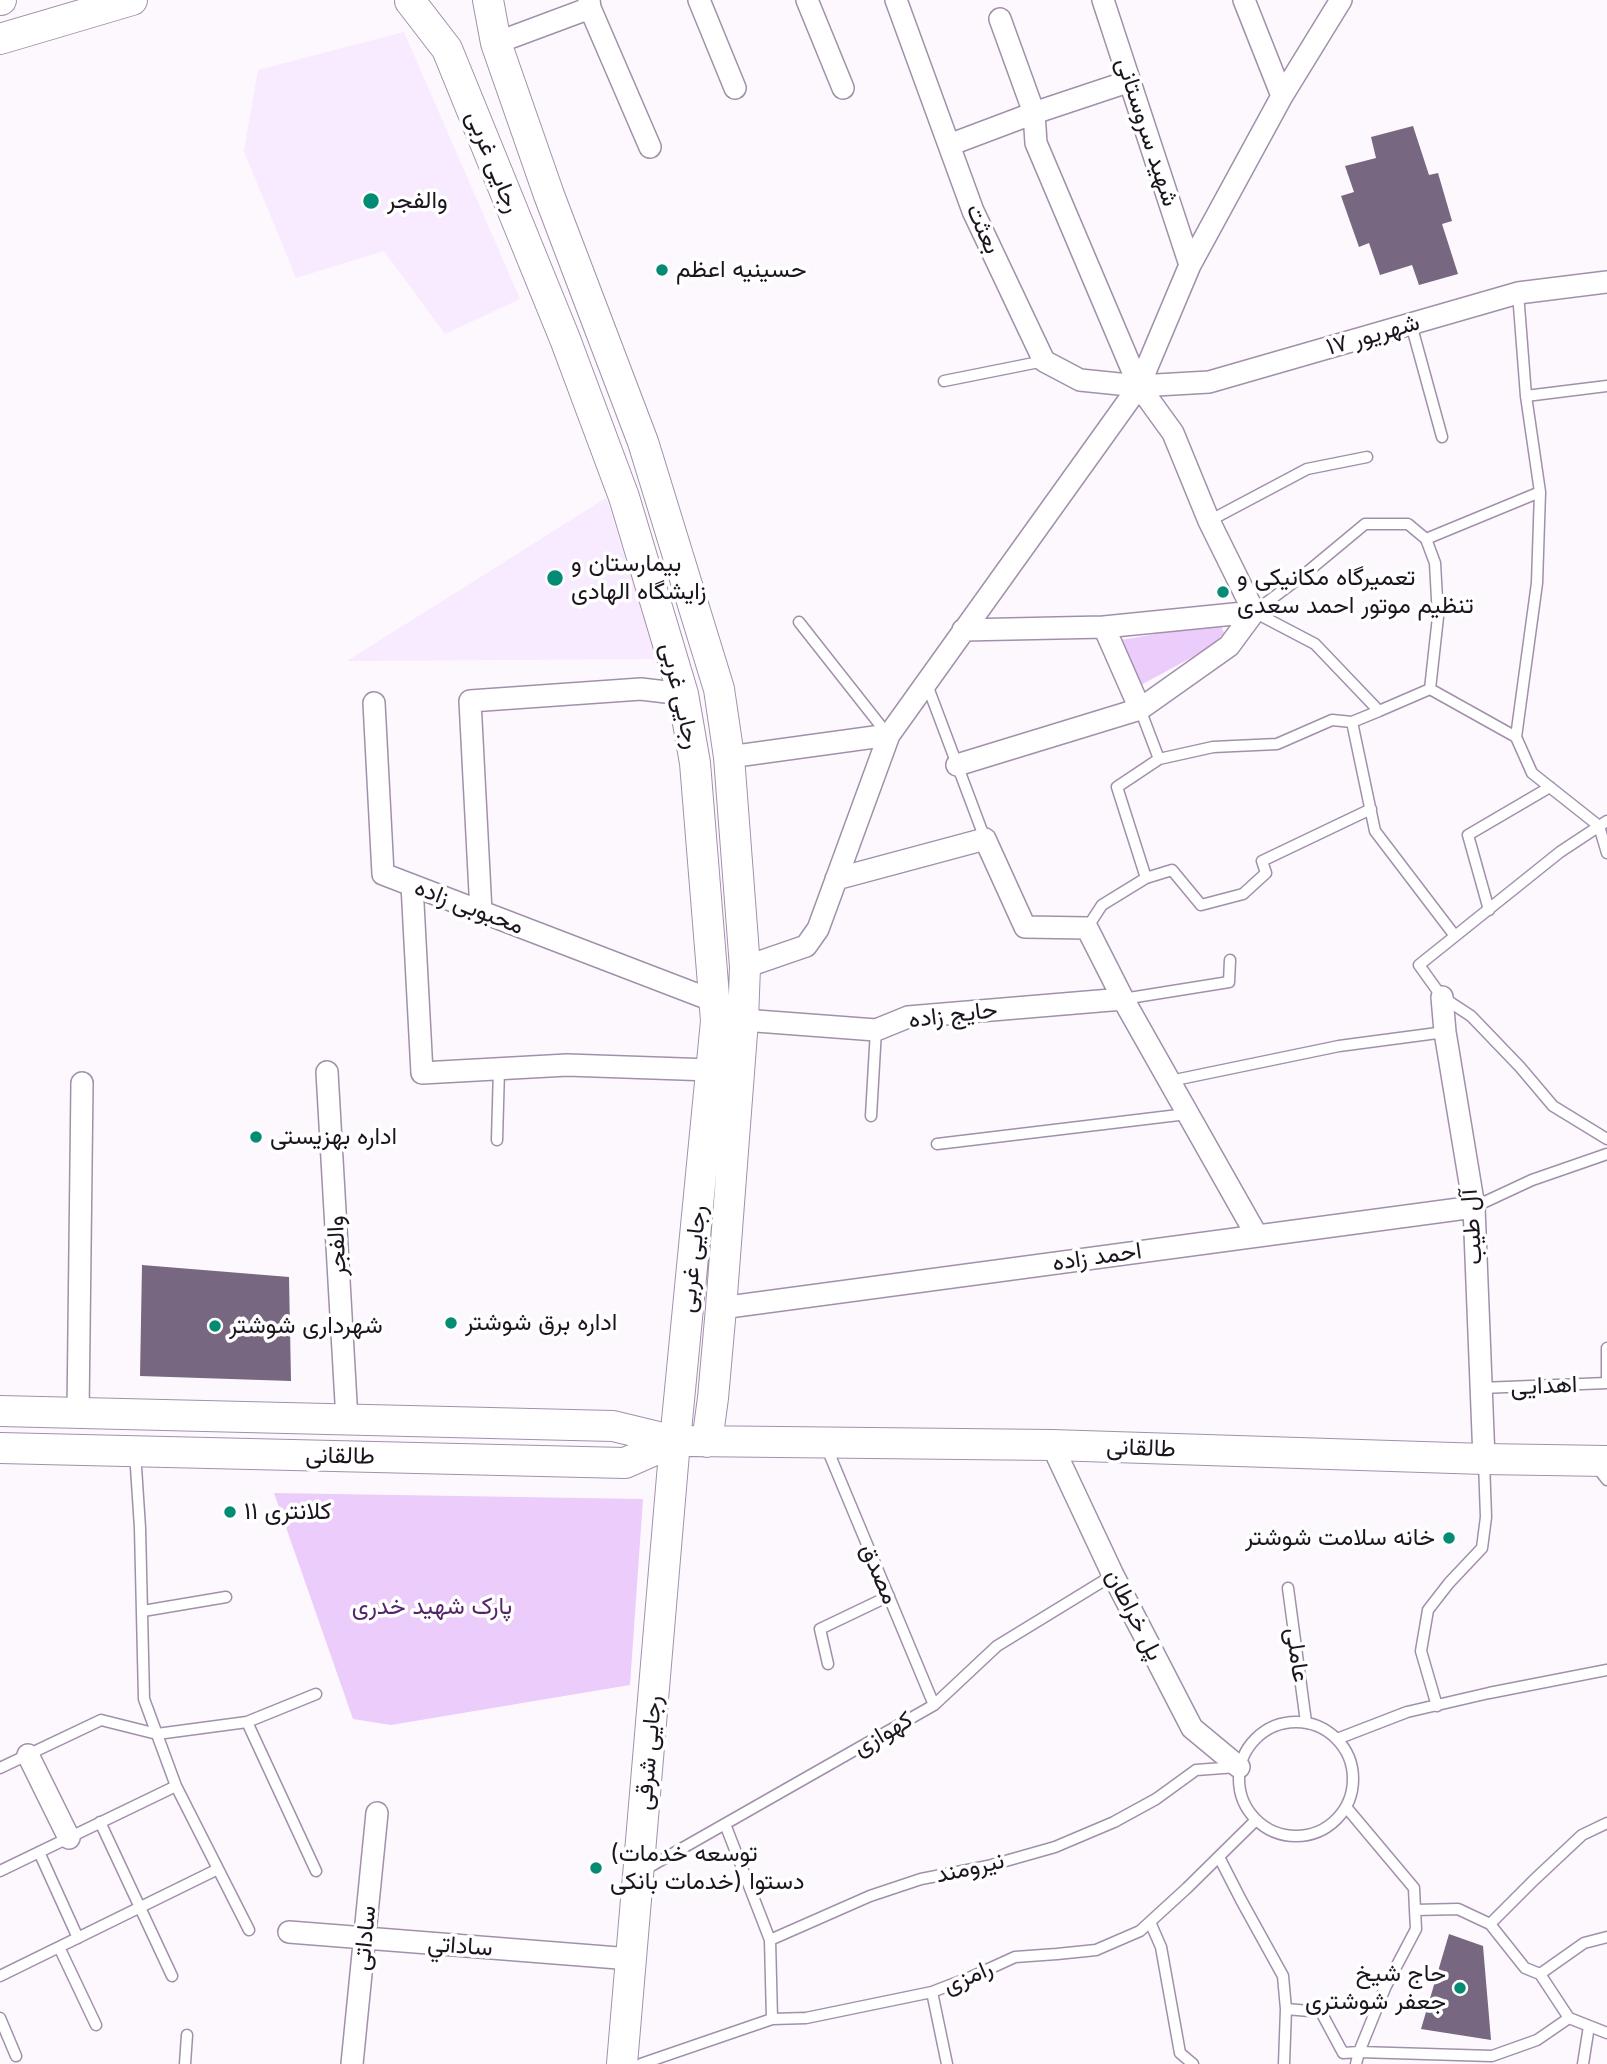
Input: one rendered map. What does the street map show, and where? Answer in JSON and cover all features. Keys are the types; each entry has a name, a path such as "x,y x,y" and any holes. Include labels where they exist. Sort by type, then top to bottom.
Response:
{"street":[{"path":"0,38 132,0"},
{"path":"408,0 419,0"},
{"name":"رجایی غربی","path":"408,0 447,49 565,339 624,496 684,694 695,763 716,1021 675,1441"},
{"name":"رجایی غربی","path":"488,0 496,43 549,195 643,442 719,689 729,757 745,967 722,1308 707,1442"},
{"path":"699,0 734,88"},
{"path":"807,0 843,89"},
{"name":"بعثت","path":"896,0 973,211 1044,361"},
{"name":"شهید سروستانی","path":"1103,0 1190,265"},
{"path":"1244,0 1282,96"},
{"path":"745,967 806,946 818,929 889,735 1139,386 1190,265 1282,96 1342,0"},
{"path":"496,43 590,4 650,147"},
{"path":"1000,19 1034,113 1037,143 1139,386 1173,433 1209,521 1254,612"},
{"path":"949,145 1130,81"},
{"name":"۱۷ شهریور","path":"1139,386 1209,382 1518,293 1607,282"},
{"path":"1044,361 1080,380 1139,386"},
{"path":"963,631 1104,628 1254,612"},
{"path":"957,765 1140,709 1229,646 1254,612"},
{"path":"1104,628 1140,709"},
{"path":"481,912 470,701 641,689 684,694 719,689"},
{"name":"محبوبی زاده","path":"374,703 383,874 714,1001"},
{"path":"729,757 889,735"},
{"path":"836,879 985,839 1025,927 1087,928 1123,999 1257,1236"},
{"path":"412,885 422,1073 567,1065 711,1070"},
{"name":"آل طیب","path":"1442,997 1445,1032 1474,1207 1484,1459"},
{"name":"حایج زاده","path":"743,1020 876,1030 908,1017 1123,999"},
{"name":"والفجر","path":"327,1072 347,1420"},
{"path":"78,1413 82,1083"},
{"name":"احمد زاده","path":"722,1308 1474,1207"},
{"name":"طالقانی","path":"0,1411 613,1426 675,1441 1052,1445 1484,1459 1602,1467"},
{"name":"طالقانی","path":"0,1448 625,1463 675,1441"},
{"name":"رجایی شرقی","path":"622,2064 675,1441"},
{"name":"پل خراطان","path":"1052,1445 1113,1575 1192,1728 1239,1767"},
{"path":"28,1755 69,1838"},
{"name":"ساداتی","path":"352,2064 377,1813"},
{"name":"ساداتي","path":"289,1932 631,1959"}],"lane":[{"path":"1518,293 1525,396 1540,492 1537,583 1516,737 1532,773 1603,823 1607,853"},
{"path":"1411,324 1442,437"},
{"path":"944,381 1044,361"},
{"path":"1525,396 1607,386"},
{"path":"1209,521 1307,469 1367,457"},
{"path":"1426,539 1540,492"},
{"path":"1379,711 1315,644 1254,612 1365,524 1408,524 1426,539 1435,563 1438,617 1430,689"},
{"path":"799,622 889,735"},
{"path":"926,682 985,839"},
{"path":"1430,689 1516,737"},
{"path":"1146,877 1117,787 1159,759 1213,747 1277,744 1332,720 1352,722 1430,689"},
{"path":"1140,709 1159,759"},
{"path":"1352,722 1375,831 1455,936"},
{"path":"1489,910 1468,835 1550,787"},
{"path":"1087,928 1102,905 1146,877 1172,870 1201,905 1243,894 1266,873 1262,861 1371,809"},
{"path":"1603,823 1560,852 1419,965 1442,997 1471,1016 1553,1106 1607,1139"},
{"path":"1123,999 1228,982 1230,960"},
{"path":"871,1116 876,1030"},
{"path":"1170,1081 1339,1046 1445,1032"},
{"path":"497,1140 499,1069"},
{"path":"937,1144 1187,1114"},
{"path":"1474,1207 1532,1180 1607,1154"},
{"path":"1607,1348 1607,1383"},
{"name":"اهدایی","path":"1481,1388 1607,1383"},
{"name":"مصدق","path":"824,1443 934,1705"},
{"path":"135,1451 143,1611 144,1699 176,1786 249,1930"},
{"path":"1437,1706 1421,1651 1428,1610 1482,1548 1486,1517 1484,1459"},
{"name":"کهوازی","path":"638,1873 934,1705 997,1646 1113,1575"},
{"name":"عاملی","path":"1288,1588 1306,1722"},
{"path":"828,1664 820,1629 889,1596"},
{"path":"143,1611 226,1597"},
{"path":"1337,1739 1407,1713 1607,1670"},
{"path":"0,1768 101,1720 157,1734 247,1722 316,1695"},
{"path":"247,1722 316,1871"},
{"path":"1288,1722 1306,1722 1323,1728 1337,1739 1348,1754 1353,1772 1353,1790 1346,1807 1335,1821 1321,1831 1304,1836 1287,1836 1270,1831 1256,1820 1244,1805 1238,1786 1239,1767 1246,1750 1257,1737 1271,1727 1288,1722"},
{"name":"نیرومند","path":"770,1940 883,1892 921,1879 988,1866 1055,1847 1156,1799 1196,1770 1239,1767"},
{"path":"0,1871 176,1786"},
{"path":"1346,1807 1414,1888 1416,1929 1385,1987 1356,2064"},
{"name":"رامزی","path":"641,2064 772,2019 806,2018 932,1992 1015,1956 1096,1950 1140,1931 1256,1820"},
{"path":"100,1822 172,1976"},
{"path":"1490,1924 1581,1835 1607,1823"},
{"path":"725,1824 770,1940 772,2019"},
{"path":"39,1852 78,1938"},
{"path":"1219,1857 1283,1976 1286,2008 1284,2064"},
{"path":"0,1976 218,1869"},
{"path":"1415,1910 1458,1909 1490,1924 1525,1968 1540,1974 1569,2018 1607,2033"},
{"path":"1150,1922 1161,1947 1180,2053 1193,2064"},
{"path":"1540,1974 1584,1943 1607,1937"},
{"path":"59,1947 96,2025"},
{"path":"932,1992 947,2064"},
{"path":"1286,2008 1321,2012 1343,2053 1359,2052 1400,2059 1493,2060 1537,2040 1569,2018"},
{"path":"0,2018 16,2056"},
{"path":"1583,2064 1589,2026"},
{"path":"185,2064 187,2035"}],"shaded area":[{"name":"والفجر","path":"404,32 520,299 445,334 384,251 296,278 244,151 258,70"},
{"name":"بیمارستان و زایشگاه الهادی","path":"606,498 657,659 347,661"}],"green space":[{"path":"1220,623 1224,633 1213,646 1139,686 1121,640"},
{"name":"پارک شهید خدری","path":"274,1493 643,1499 630,1685 391,1725 353,1719"}],"building":[{"path":"1413,126 1429,175 1438,173 1452,221 1442,224 1458,274 1419,285 1412,265 1380,275 1369,243 1359,247 1341,196 1354,192 1345,166 1376,158 1371,137"},
{"name":"شهرداری شوشتر","path":"142,1265 289,1277 291,1381 140,1376"},
{"name":"حاج شیخ جعفر شوشتری","path":"1449,1934 1483,1946 1491,2040 1421,2029"}],"place":[{"name":"والفجر","path":"371,201"},
{"name":"حسینیه اعظم","path":"662,270"},
{"name":"بیمارستان و زایشگاه الهادی","path":"555,578"},
{"name":"تعمیرگاه مکانیکی و تنظیم موتور احمد سعدی","path":"1223,592"},
{"name":"اداره بهزیستی","path":"256,1137"},
{"name":"اداره برق شوشتر","path":"451,1323"},
{"name":"شهرداری شوشتر","path":"215,1326"},
{"name":"کلانتری ۱۱","path":"230,1512"},
{"name":"خانه سلامت شوشتر","path":"1449,1538"},
{"name":"(توسعه خدمات دستوا (خدمات بانکی","path":"596,1868"},
{"name":"حاج شیخ جعفر شوشتری","path":"1460,1988"}]}
